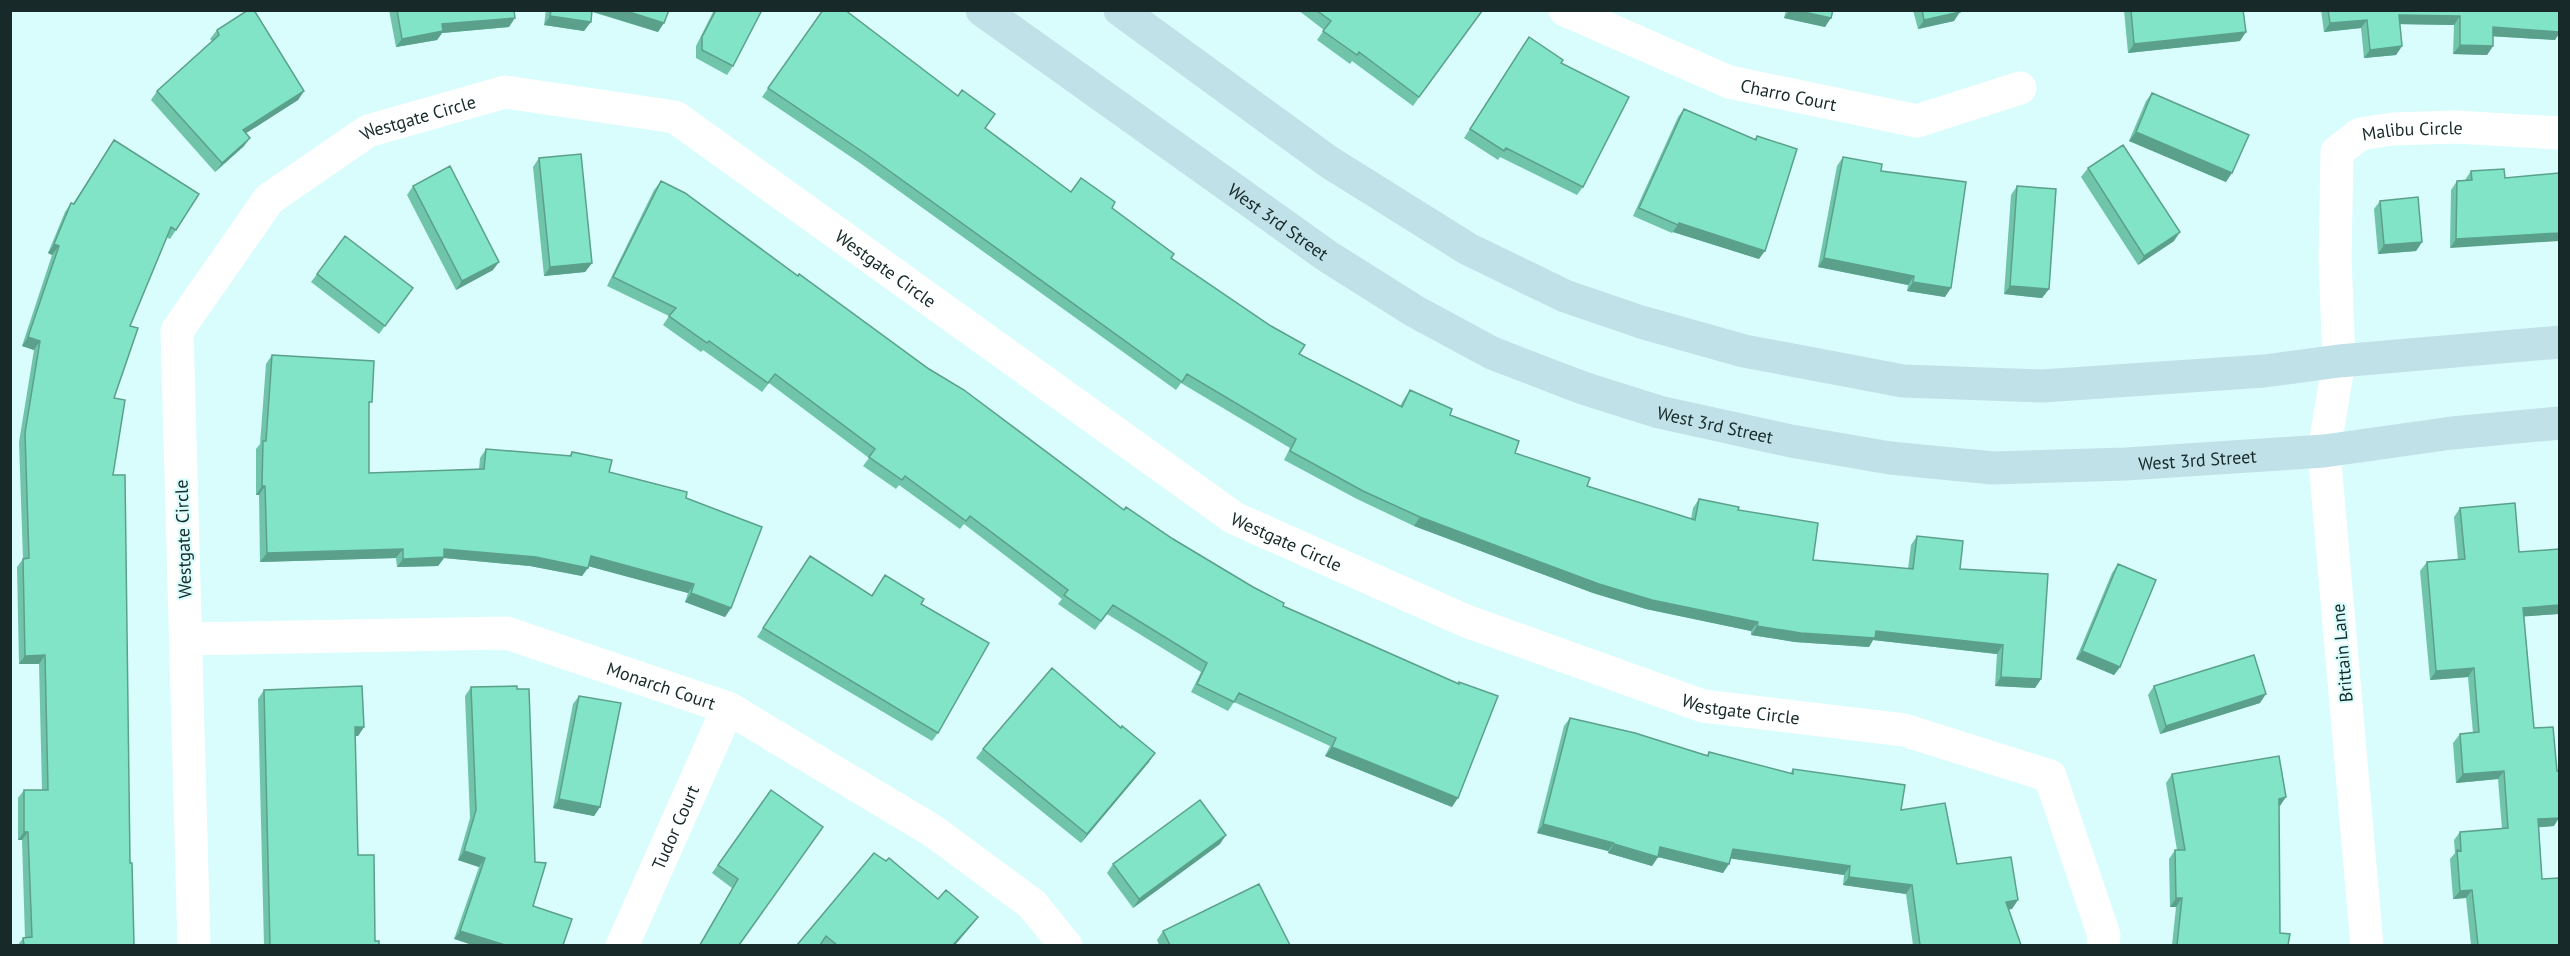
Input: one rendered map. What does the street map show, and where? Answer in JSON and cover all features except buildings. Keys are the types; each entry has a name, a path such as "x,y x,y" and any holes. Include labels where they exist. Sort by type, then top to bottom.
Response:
{"main road":[{"name":"West 3rd Street","path":"982,10 1327,256 1416,312 1492,353 1583,388 1659,412 1791,441 1890,458 1993,468 2126,464 2324,451 2559,423"},
{"path":"1120,10 1329,162 1468,249 1565,296 1641,322 1744,351 1903,381 2043,386 2264,371 2339,361 2559,342"}],"street":[{"name":"Charro Court","path":"1565,10 1729,82 1917,121 2020,88"},
{"name":"Westgate Circle","path":"194,945 177,331 269,199 368,131 505,92 675,117 1234,518 1466,621 1703,706 1904,730 2050,776 2104,935 2103,945"},
{"name":"Malibu Circle","path":"2339,361 2335,258 2337,152 2360,134 2392,129 2455,128 2559,133"},
{"name":"Brittain Lane","path":"2339,361 2324,451 2367,945"},
{"name":"Monarch Court","path":"186,639 507,633 728,708 933,831 1032,904 1065,945"},
{"name":"Tudor Court","path":"622,945 728,708"}]}
